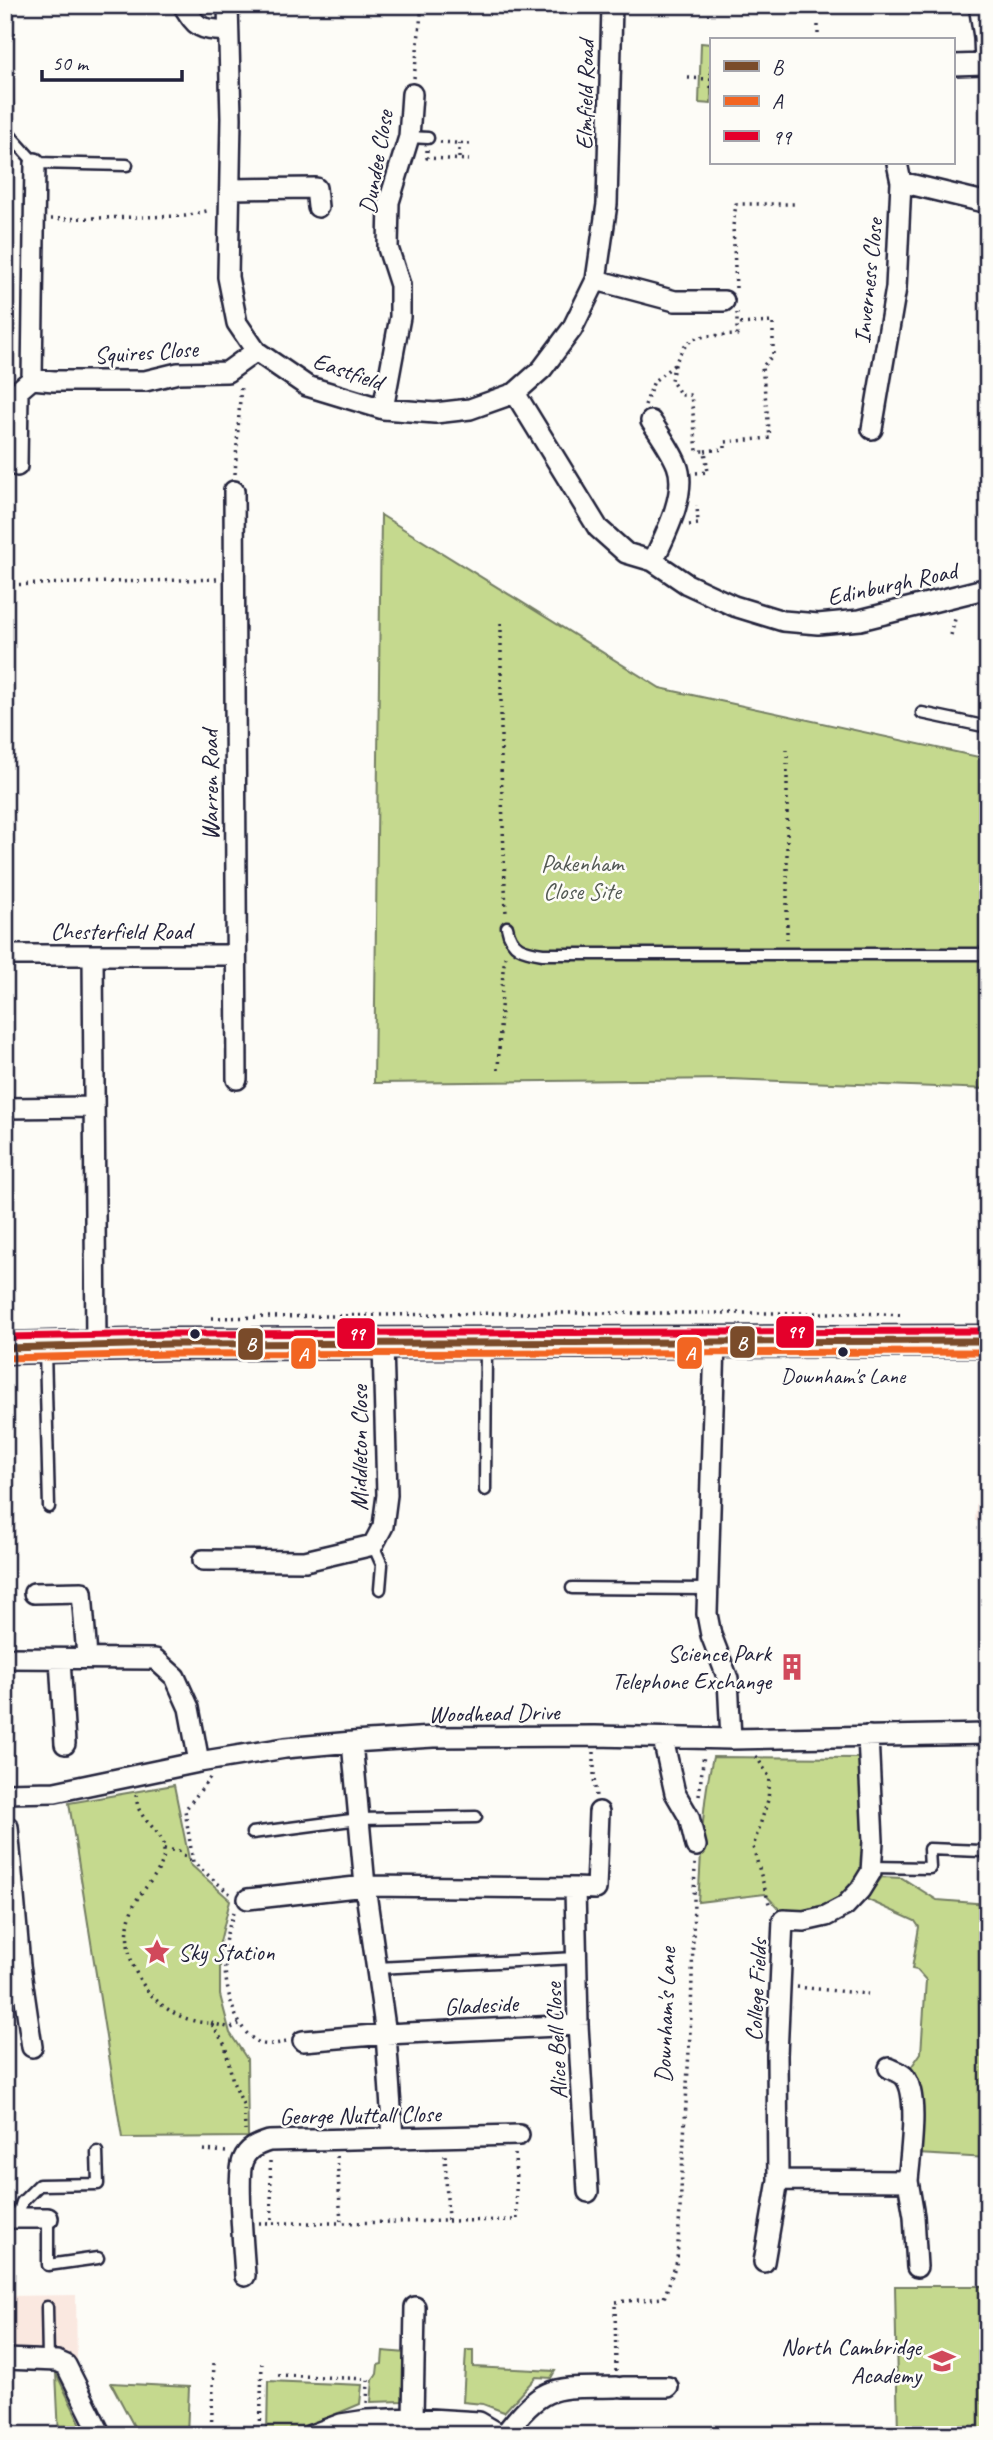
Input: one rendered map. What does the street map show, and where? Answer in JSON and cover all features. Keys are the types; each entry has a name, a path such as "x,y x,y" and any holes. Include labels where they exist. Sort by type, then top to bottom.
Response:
{"main road":[{"path":"5,1348 487,1342 988,1341"}],"street":[{"path":"183,5 193,23 201,29 228,31"},
{"name":"Eastfield","path":"228,5 231,118 228,277 237,323 256,351 307,386 383,410 435,413 470,409 515,393 542,369 572,329 596,279 607,204 607,186"},
{"name":"Elmfield Road","path":"607,186 612,5"},
{"path":"954,65 985,64 979,5"},
{"name":"Dundee Close","path":"383,410 400,317 400,285 388,248 389,202 426,140 412,94"},
{"path":"17,466 18,391 32,379 35,163"},
{"name":"Inverness Close","path":"872,429 871,383 897,288 899,172 988,202"},
{"path":"231,189 316,188 318,207"},
{"path":"596,279 675,301 732,301"},
{"name":"Squires Close","path":"32,379 145,381 178,373 226,372 256,351"},
{"path":"515,393 598,528 626,553 653,561 670,523 680,487 678,467 651,421"},
{"name":"Warren Road","path":"234,491 237,1079"},
{"name":"Edinburgh Road","path":"653,561 687,584 734,606 783,621 818,624 860,620 988,588"},
{"name":"Chesterfield Road","path":"5,955 236,955"},
{"path":"93,956 96,1346"},
{"path":"5,1108 94,1107"},
{"path":"715,1341 708,1614 711,1635 728,1679 738,1739"},
{"name":"Middleton Close","path":"203,1560 305,1561 373,1545 383,1526 387,1495 383,1344"},
{"path":"34,1593 82,1592 87,1657"},
{"path":"5,1658 155,1659 175,1677 208,1761"},
{"path":"61,1659 65,1744"},
{"name":"Woodhead Drive","path":"5,1793 55,1792 285,1748 433,1737 738,1739 988,1734"},
{"path":"868,1736 872,1867"},
{"path":"663,1739 674,1793 689,1817 696,1846"},
{"path":"352,1742 365,1885 386,2034 393,2138"},
{"path":"240,1904 365,1885 596,1889 599,1812"},
{"path":"8,1827 12,1967 33,2047"},
{"name":"College Fields","path":"764,2262 778,2180 777,2055 783,1920 804,1921 825,1916 845,1906 860,1890 872,1867"},
{"name":"Alice Bell Close","path":"575,1888 578,2025 589,2192"},
{"name":"Gladeside","path":"303,2041 386,2034 578,2025"},
{"path":"889,2067 903,2075 910,2088 912,2107 908,2181 914,2217 917,2267"},
{"name":"George Nuttall Close","path":"246,2154 253,2146 269,2141 517,2135"},
{"path":"246,2154 240,2179 246,2276"},
{"path":"778,2180 908,2181"},
{"path":"11,2218 48,2218"},
{"path":"413,2418 415,2307"},
{"path":"5,2359 48,2361 66,2365 101,2435"},
{"path":"311,2435 341,2424 413,2418 479,2422 503,2435 521,2413 549,2390 668,2387"}],"lane":[{"path":"6,89 8,133 35,163 127,164"},
{"path":"922,713 988,727"},
{"path":"507,927 511,942 526,951 543,954 988,954"},
{"path":"485,1490 487,1342"},
{"path":"45,1347 49,1507"},
{"path":"373,1545 382,1565 380,1589"},
{"path":"572,1588 709,1589"},
{"path":"252,1833 359,1819 476,1817"},
{"path":"872,1867 930,1868 929,1849 981,1851"},
{"path":"377,1968 577,1958"},
{"path":"11,2218 39,2185 98,2184 97,2152"},
{"path":"48,2218 48,2265 98,2258"},
{"path":"47,2307 48,2361"}],"path":[{"name":"Dundee Close","path":"412,94 422,5"},
{"path":"818,25 818,38"},
{"path":"688,78 710,79"},
{"path":"469,160 427,158 426,140 471,144"},
{"path":"459,143 459,159"},
{"path":"651,421 643,410 654,381 674,365 687,345 697,338 737,335 732,301 736,204 796,204"},
{"path":"35,219 185,216 230,209"},
{"path":"674,365 671,380 681,395 691,395 697,452 725,449 725,442 770,438 762,367 773,355 773,323 737,324"},
{"path":"234,491 242,373 256,351"},
{"path":"696,485 696,472 708,471 705,451"},
{"path":"670,523 681,527 698,524 697,498"},
{"path":"5,585 234,578"},
{"path":"951,635 956,613"},
{"path":"501,623 501,794 507,927"},
{"path":"787,749 787,953"},
{"path":"498,1070 504,960 511,942"},
{"path":"210,1318 500,1312 860,1313 911,1316"},
{"path":"595,1736 593,1778 599,1812"},
{"path":"697,1807 706,1739"},
{"path":"738,1739 770,1778 768,1800 753,1847 771,1912 783,1920"},
{"path":"193,1862 185,1810 209,1779 208,1761"},
{"path":"131,1776 140,1811 157,1830 164,1849 163,1863 139,1894 128,1923 127,1943 131,1964 138,1979 158,2001 181,2015 202,2023 231,2028 240,2024"},
{"name":"Downham's Lane","path":"620,2387 615,2302 664,2298 677,2261 691,2015 696,1846"},
{"path":"164,1849 179,1851 240,1904 225,1943 228,1993 240,2024 249,2036 261,2044 303,2041"},
{"path":"780,1985 868,1994"},
{"path":"211,2023 225,2045 233,2082 244,2106 246,2154"},
{"path":"243,2225 272,2222 517,2220 517,2135"},
{"path":"445,2138 448,2221"},
{"path":"336,2140 341,2223"},
{"path":"269,2141 272,2222"},
{"path":"211,2435 214,2362"},
{"path":"260,2435 262,2362"},
{"path":"278,2375 368,2379 367,2420"}],"shaded area":[{"path":"988,1364 988,1522 975,1521"},
{"path":"76,2295 77,2364 5,2367 5,2296"}],"green space":[{"path":"701,43 710,44 710,104 699,103"},
{"name":"Pakenham Close Site","path":"381,515 660,688 988,759 988,1089 730,1079 374,1083"},
{"path":"713,1757 860,1758 863,1869 851,1888 830,1903 805,1910 780,1910 765,1894 698,1902 704,1811"},
{"path":"174,1785 190,1864 230,1900 220,1942 220,1995 230,2033 247,2059 248,2137 122,2138 69,1803"},
{"path":"882,1877 902,1878 937,1900 988,1904 988,2158 917,2154 907,2073 921,2053 926,1980 917,1970 912,1969 919,1927 915,1921 866,1899"},
{"name":"North Cambridge Academy","path":"895,2286 988,2286 988,2435 898,2435"},
{"path":"466,2350 473,2350 473,2367 555,2371 551,2378 536,2377 504,2412 483,2404 463,2402"},
{"path":"383,2351 406,2353 404,2401 371,2402 373,2380 378,2365 382,2364"},
{"path":"56,2373 86,2435 59,2435"},
{"path":"268,2381 362,2385 360,2404 286,2435 267,2435"},
{"path":"111,2383 189,2387 187,2435 127,2435 136,2430"}],"transit line":[{"name":"99","path":"5,1337 988,1331"},
{"name":"B","path":"5,1348 170,1344 988,1341"},
{"name":"A","path":"5,1358 170,1354 988,1352"}],"place":[{"name":"Downham's Lane","path":"843,1352"},
{"name":"Science Park Telephone Exchange","path":"792,1667"},
{"name":"Sky Station","path":"157,1952"},
{"name":"North Cambridge Academy","path":"942,2361"}]}
